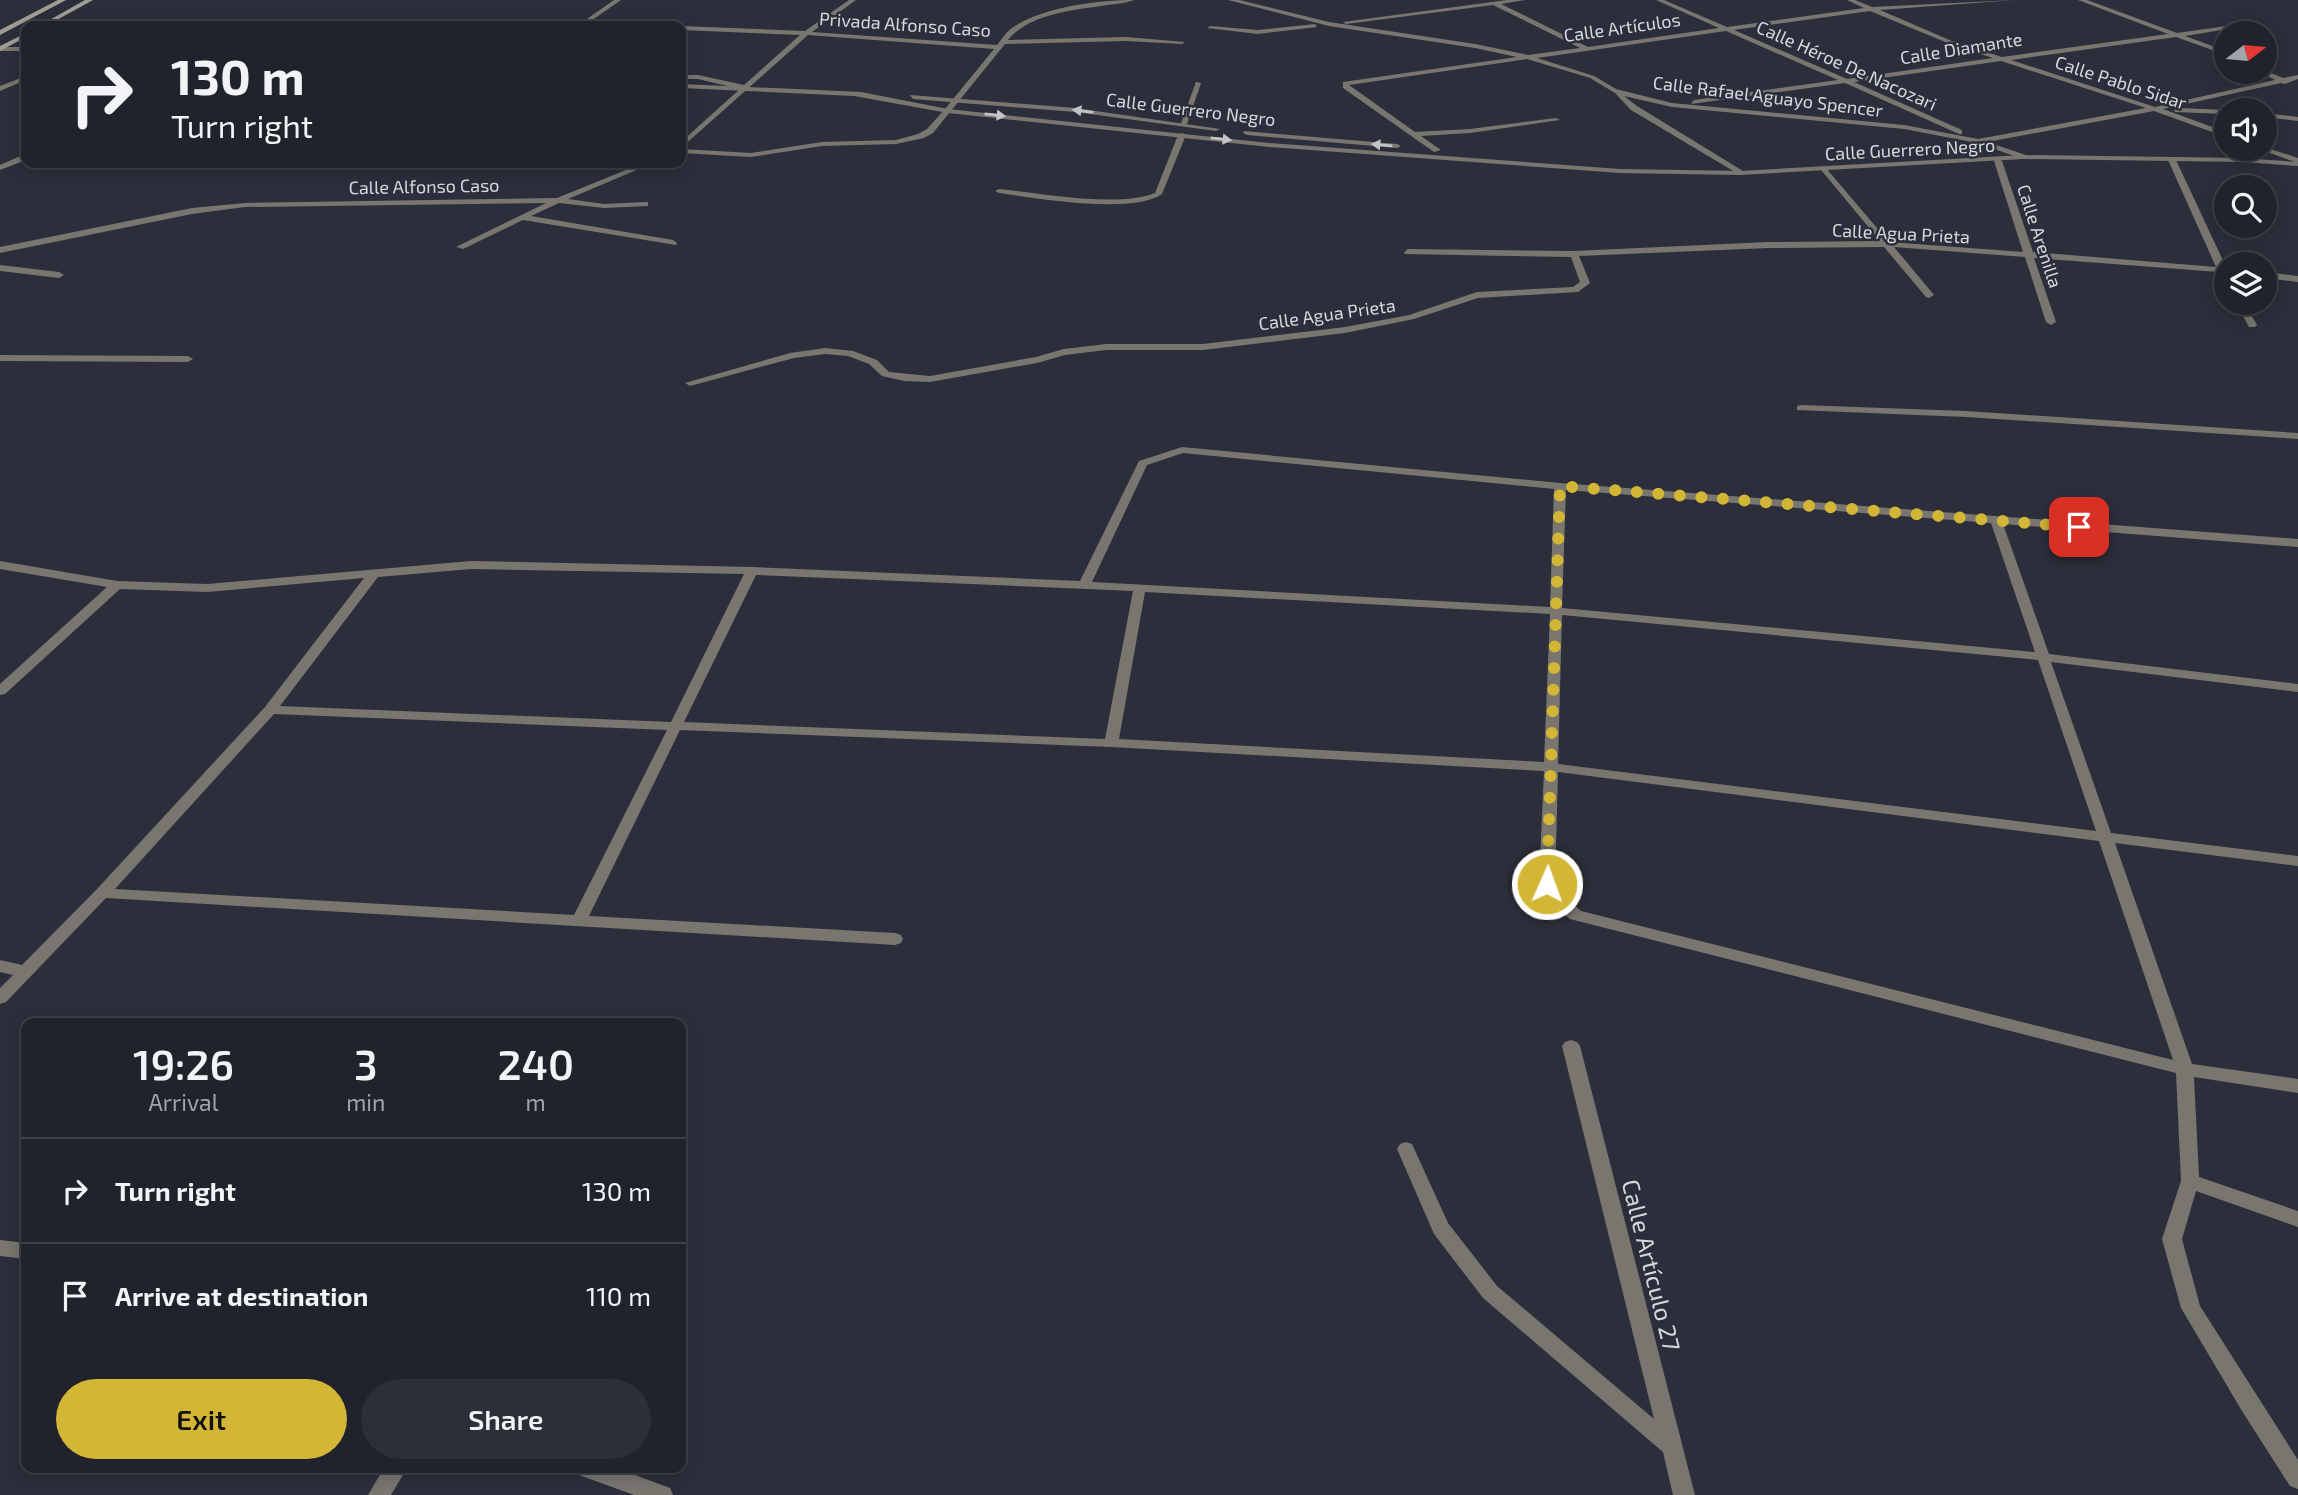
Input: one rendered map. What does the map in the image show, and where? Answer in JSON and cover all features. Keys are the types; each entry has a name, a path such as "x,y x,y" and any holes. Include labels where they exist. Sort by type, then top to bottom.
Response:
{"main road":[{"path":"23,21 63,0"},
{"path":"51,21 90,0"},
{"path":"0,33 21,22"},
{"path":"0,49 21,38"}],"street":[{"path":"588,21 618,0"},
{"path":"686,144 806,33 853,0"},
{"path":"686,149 751,155 822,144 896,142 930,131 1012,31 1024,23 1042,16 1131,0"},
{"name":"Calle Rafael Aguayo Spencer","path":"1231,0 1329,24 1475,46 1527,57 1579,72 1614,91 1672,104 1904,127 1978,141"},
{"path":"1210,28 1258,32 1522,0"},
{"name":"Calle Héroe De Nacozari","path":"1659,0 1978,141 2023,157"},
{"name":"Calle Pablo Sidar","path":"1850,0 1952,43 2214,131"},
{"name":"Calle Artículos","path":"1414,134 1345,87 1345,83 1363,78 1870,9 2012,0"},
{"path":"2081,0 2214,49"},
{"path":"1491,2 1585,48"},
{"name":"Privada Alfonso Caso","path":"686,28 1002,44 1126,39 1182,42"},
{"name":"Calle Diamante","path":"1672,104 1849,82 1998,58 2214,29"},
{"path":"0,49 21,49"},
{"path":"686,77 746,88"},
{"path":"1978,141 2155,109 2298,77"},
{"path":"2277,78 2285,82"},
{"path":"0,89 21,80"},
{"path":"1183,124 1198,83"},
{"name":"Calle Guerrero Negro","path":"686,86 958,99 1075,110 1229,131"},
{"path":"1614,91 1634,108 1740,173"},
{"name":"Calle Guerrero Negro","path":"855,94 948,111 1357,153 1620,172 1740,173 1998,161 2023,157 2298,163"},
{"path":"2155,109 2214,112"},
{"path":"2277,117 2298,119"},
{"path":"1414,134 1469,131 1556,120"},
{"name":"Calle Guerrero Negro","path":"1240,132 1437,150 1523,164"},
{"path":"1414,134 1437,150"},
{"path":"999,191 1124,201 1154,197 1158,194 1182,135"},
{"path":"2277,155 2298,163"},
{"path":"0,168 21,159"},
{"path":"2172,160 2216,252"},
{"name":"Calle Arenilla","path":"1998,161 2051,322"},
{"name":"Calle Alfonso Caso","path":"0,250 192,211 256,205 558,200 637,168"},
{"path":"1825,169 1929,295"},
{"path":"460,247 558,200 604,206 645,204"},
{"path":"520,218 673,243"},
{"name":"Calle Agua Prieta","path":"1408,252 1574,254 1768,245 1888,244 2214,271"},
{"name":"Calle Agua Prieta","path":"690,383 793,355 825,351 862,357 873,362 886,374 905,379 930,379 1037,360 1065,352 1106,347 1203,347 1385,324 1477,295 1575,290 1585,283 1574,254"},
{"path":"0,268 59,275"},
{"path":"2277,277 2298,279"},
{"path":"2247,315 2252,325"},
{"path":"0,358 188,359"},
{"path":"1801,408 1966,414 2298,436"},
{"path":"1084,584 1143,463 1182,450 1560,486 2298,543"},
{"path":"1560,486 1547,884 1558,900 1576,915 2185,1069 2298,1086"},
{"path":"1996,520 2185,1069 2190,1181 2172,1239 2191,1308 2298,1479"},
{"path":"0,565 117,585 207,589 471,565 752,570 1084,584 1556,611 2043,657 2298,688"},
{"path":"579,921 752,570"},
{"path":"0,998 102,893 270,710 375,572"},
{"path":"0,691 117,585"},
{"path":"1111,743 1140,588"},
{"path":"270,710 1111,743 1551,767 2298,861"},
{"path":"102,893 895,939"},
{"path":"0,966 25,972"},
{"name":"Calle Artículo 27","path":"1572,1046 1684,1495"},
{"path":"1406,1149 1441,1228 1490,1292 1672,1447"},
{"path":"2190,1181 2298,1219"},
{"path":"0,1248 21,1250"},
{"path":"379,1495 393,1473"},
{"path":"601,1473 662,1495"}],"route":[{"path":"1547,884 1560,486 2079,527"}]}
